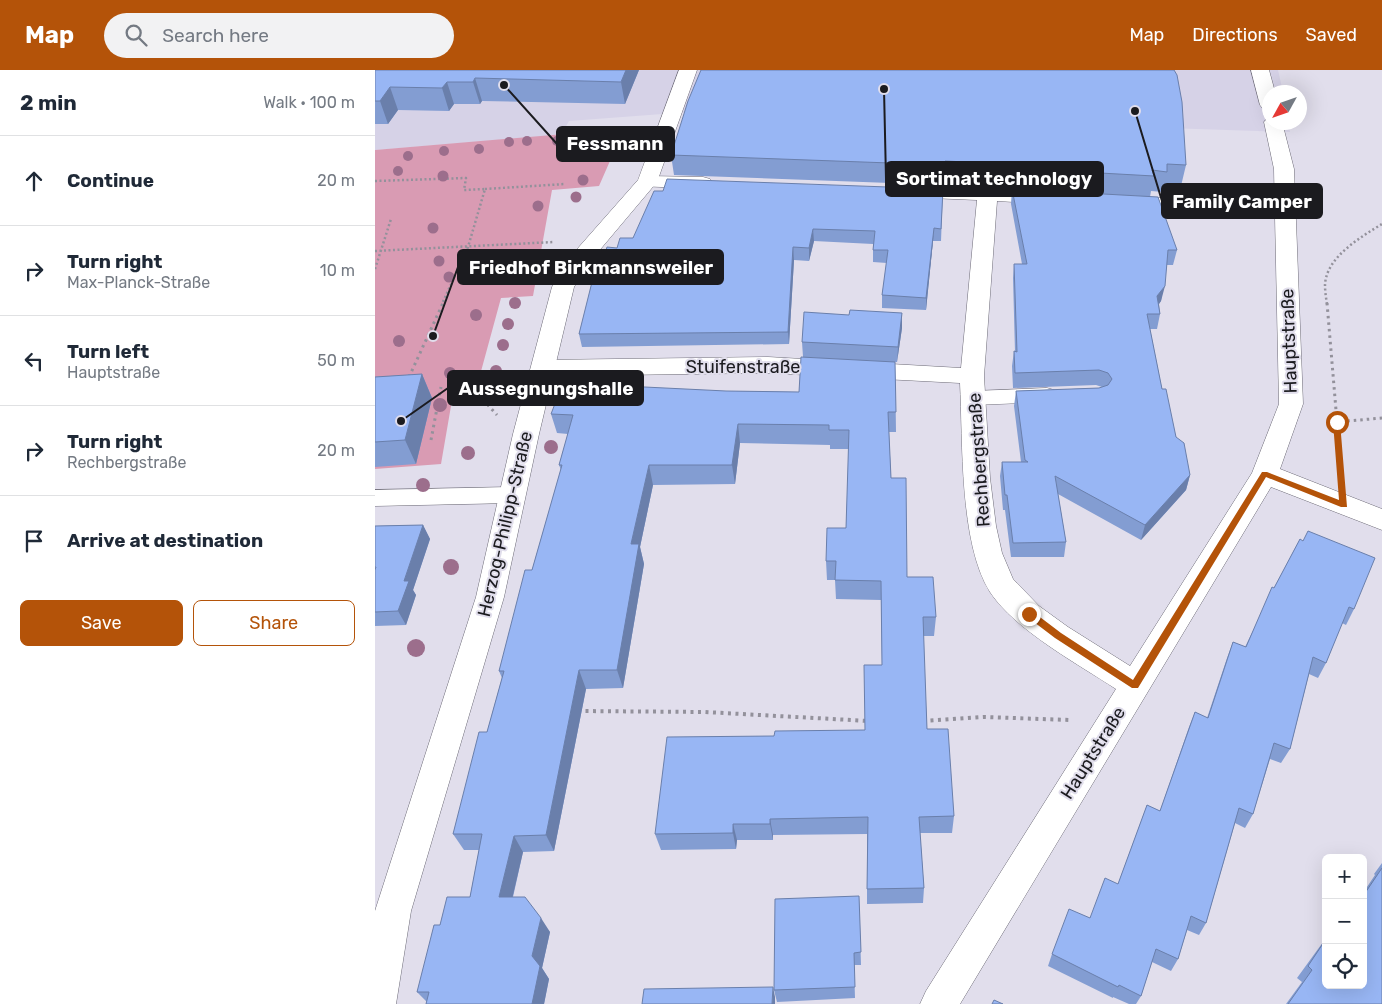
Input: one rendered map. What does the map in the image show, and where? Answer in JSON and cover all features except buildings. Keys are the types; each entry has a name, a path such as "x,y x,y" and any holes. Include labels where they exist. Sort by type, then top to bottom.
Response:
{"street":[{"name":"Herzog-Philipp-Straße","path":"377,1004 393,911 490,597 526,434 563,287 579,261 647,182 688,70"},
{"path":"1260,70 1264,85"},
{"name":"Hauptstraße","path":"939,1004 1265,474 1291,404 1283,169 1275,130"},
{"path":"647,182 723,184"},
{"path":"884,190 1064,199"},
{"name":"Rechbergstraße","path":"988,195 973,387 977,478 982,526 988,553 1001,585 1029,614 1135,685"},
{"path":"1102,201 1178,205"},
{"name":"Stuifenstraße","path":"543,368 768,365 973,387"},
{"path":"1265,474 1382,520"}],"lane":[{"name":"Stuifenstraße","path":"973,387 1068,395"},
{"path":"375,498 514,495"}],"path":[{"path":"375,181 466,178 464,190 565,184"},
{"path":"407,380 468,247 485,189"},
{"path":"1178,205 1285,211"},
{"path":"375,269 391,218"},
{"path":"1344,505 1325,283 1334,261 1365,234 1382,224"},
{"path":"375,251 556,242"},
{"path":"431,440 441,387"},
{"path":"1337,422 1382,418"},
{"path":"575,710 705,712 872,721"},
{"path":"920,721 983,717 1113,721"}],"shaded area":[{"path":"375,70 1278,70 1281,85 1262,85 1262,130 1290,130 1290,132 689,112 569,121 561,135 375,150"},
{"path":"624,129 599,186 552,190 533,296 501,298 480,375 456,377 441,464 375,469 375,150"}],"place":[{"name":"Fessmann","path":"504,85"},
{"name":"Sortimat technology","path":"884,89"},
{"name":"Family Camper","path":"1135,111"},
{"name":"Friedhof Birkmannsweiler","path":"433,336"},
{"name":"Aussegnungshalle","path":"401,421"}],"route":[{"path":"1029,614 1058,636 1135,685 1265,474 1344,505 1337,422"}]}
